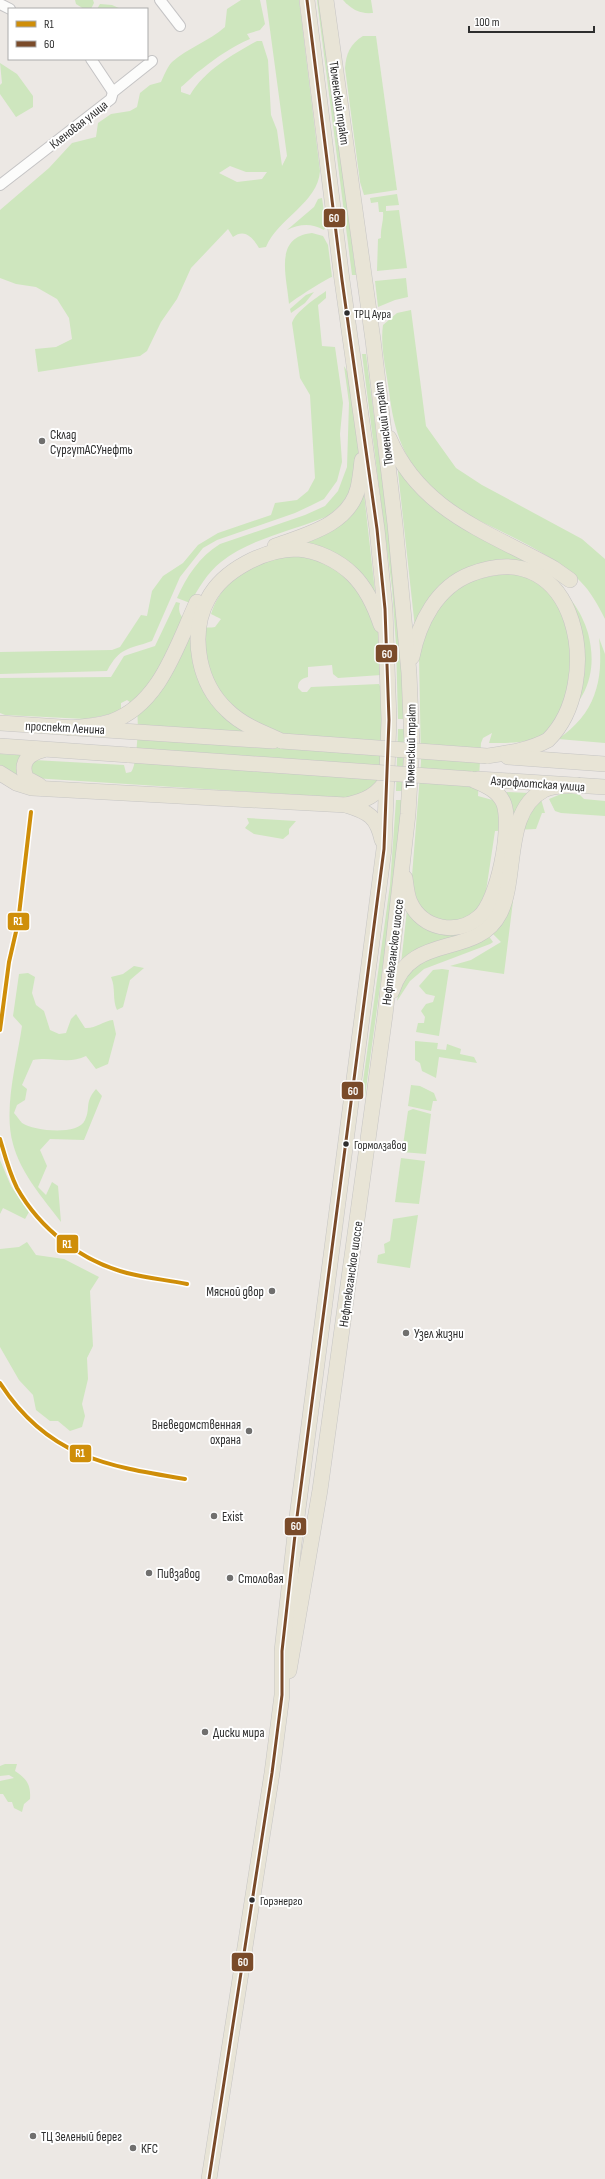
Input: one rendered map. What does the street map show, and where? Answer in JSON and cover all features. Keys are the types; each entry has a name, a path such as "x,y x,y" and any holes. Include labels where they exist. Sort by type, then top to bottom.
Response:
{"main road":[{"name":"Тюменский тракт","path":"307,0 364,440 377,529 387,667 388,778"},
{"name":"Тюменский тракт","path":"326,0 381,410 402,586 409,673 412,758 404,849"},
{"path":"381,410 388,434 399,459 419,487 431,498 456,515 553,568 579,595 558,583 527,569 497,568 469,575 447,588 430,610 417,636 409,673"},
{"path":"282,741 246,725 228,711 216,699 206,682 197,637 202,591 212,578 227,564 247,555 332,524 342,514 358,490 364,440"},
{"path":"70,728 95,726 110,722 126,715 136,707 159,682 199,608 220,582 251,562 287,550 304,550 320,555 342,566 352,574 365,590 377,613 382,629 387,667"},
{"path":"487,756 519,751 547,741 568,726 584,705"},
{"name":"проспект Ленина","path":"0,724 282,741 487,756"},
{"name":"проспект Ленина","path":"0,746 471,779"},
{"path":"45,749 30,755 24,762 23,770 26,778 34,784 54,788"},
{"name":"Аэрофлотская улица","path":"487,756 605,764"},
{"path":"0,773 16,783 32,788 346,805 371,816 379,827 384,848"},
{"path":"346,805 371,797 382,789 388,778"},
{"name":"Нефтеюганское шоссе","path":"209,2179 270,1783 282,1695 282,1651 296,1517 384,848 388,778"},
{"name":"Аэрофлотская улица","path":"471,779 486,782 605,787"},
{"path":"404,849 406,883 410,902 419,916 428,922 444,928 461,927 480,917 492,900 499,874 505,835 504,804 486,782"},
{"path":"385,1015 396,980 405,966 418,956 480,934 492,925 500,913 505,900 515,838 522,813 533,798 544,790 577,785"},
{"name":"Нефтеюганское шоссе","path":"282,1695 288,1676 320,1490 385,1015 404,849"}],"street":[{"path":"160,0 180,26"},
{"path":"93,60 113,92"},
{"name":"Кленовая улица","path":"0,185 110,99 113,92 152,61"}],"green space":[{"path":"75,0 93,0 94,3 92,8 82,8 76,4"},
{"path":"241,0 260,0 265,24 260,30 247,34 250,39 225,52 196,73 181,87 181,92 190,95 203,78 220,64 257,41 262,41 268,60 271,115 277,130 282,166 287,156 266,0 299,0 320,171 318,182 305,201 279,227 266,247 259,248 248,235 245,234 237,234 233,237 228,229 191,268 177,299 161,322 147,351 140,356 38,372 35,349 56,347 72,339 69,318 57,299 36,287 16,284 0,278 0,210 49,168 72,143 96,137 98,123 111,114 130,111 137,107 140,93 150,85 161,82 172,62 225,27 227,9","holes":["230,166 246,172 267,172 262,179 237,182 219,173"]},
{"path":"317,0 321,0 356,275 352,275"},
{"path":"343,0 371,0 373,13 356,11"},
{"path":"100,4 112,5 119,8 98,8"},
{"path":"363,36 376,36 397,190 364,195 360,182 345,68 346,58 352,46"},
{"path":"0,63 17,74 33,96 33,107 16,117 0,94 0,85 2,83"},
{"path":"397,194 399,205 386,206 386,211 399,210 407,268 377,271 378,239 381,238 383,212 379,212 378,202 371,203 370,198"},
{"path":"322,198 326,226 324,230 315,226 306,225 296,226 287,230 314,207 318,199"},
{"path":"312,233 323,236 328,245 332,277 289,304 285,271 287,250 292,242 300,236"},
{"path":"406,278 408,297 395,300 378,307 375,281"},
{"path":"326,291 326,298 318,305 322,346 335,347 343,403 340,434 342,462 337,481 324,499 295,513 217,540 203,548 180,577 152,641 120,653 107,671 0,674 0,652 112,650 120,647 141,615 147,616 152,591 163,576 183,563 198,545 218,533 271,515 275,503 297,500 308,491 315,478 310,395 300,378 292,323 301,310"},
{"path":"314,292 305,303 291,313 290,309 306,295"},
{"path":"411,310 426,426 456,468 482,485 582,539 605,559 605,619 588,590 570,572 558,563 517,539 442,500 433,492 415,469 397,433 391,406 382,341 383,325 397,313"},
{"path":"362,354 366,354 396,586 401,642 404,719 398,719 396,645 392,588"},
{"path":"344,366 348,373 359,455 349,493 340,506 328,516 245,547 221,562 212,571 190,603 177,598 194,568 206,555 220,544 305,515 325,506 338,491 347,467 349,403"},
{"path":"397,463 412,484 554,575 534,567 478,567 415,628"},
{"path":"363,485 376,600 364,580 294,541 315,534"},
{"path":"304,557 319,561 331,567 351,583 367,603 373,614 380,638 381,675 338,678 333,674 332,665 308,667 308,677 300,681 298,688 302,692 307,692 311,687 379,684 381,688 382,710 382,757 378,782 374,788 365,793 348,798 33,778 29,774 34,760 124,765 126,773 131,772 135,762 138,734 137,713 133,705 127,700 121,703 121,712 86,719 5,715 0,713 0,678 111,677 124,656 155,646 176,602 180,603 179,609 181,615 189,623 202,627 215,627 221,619 211,614 222,592 229,584 246,571 279,558"},
{"path":"516,571 555,587 565,594 574,604 584,622 591,647 592,660 588,684 576,705 546,734 532,740 516,742 489,743 492,733 483,738 481,743 478,796 496,801 505,798 507,792 529,793 541,799 545,813 542,813 536,829 495,831 485,898 481,906 466,919 445,923 427,915 415,898 412,876 421,762 419,656 430,625 450,594 467,582"},
{"path":"599,638 605,654 605,743 558,739 581,719 589,707 594,695 600,668"},
{"path":"398,729 404,729 403,791 396,791"},
{"path":"0,754 23,755 21,777 0,768"},
{"path":"571,793 580,795 584,799 605,801 605,816 561,813 555,811 549,799 561,794"},
{"path":"396,800 402,800 394,885 365,1096 361,1096 390,885"},
{"path":"247,818 296,821 289,829 289,834 283,839 254,834 245,828 249,823"},
{"path":"513,901 504,974 450,966 471,960 501,942 492,933 508,905"},
{"path":"407,909 414,916 485,926 401,964"},
{"path":"488,935 493,942 490,944 424,969 410,981 397,1001 400,985 411,967"},
{"path":"134,966 144,968 130,980 123,1007 117,1010 111,977 123,974"},
{"path":"433,970 449,970 439,1036 416,1032 418,1023 424,1023 425,1017 421,1011 426,1004 433,1002 435,996 426,994 419,986"},
{"path":"28,973 35,977 32,993 36,1005 44,1011 50,1030 59,1034 66,1033 71,1019 76,1014 85,1028 113,1020 116,1034 108,1064 96,1069 86,1056 73,1060 33,1060 22,1085 27,1089 25,1100 17,1105 14,1113 22,1123 45,1130 65,1130 81,1125 87,1116 92,1094 96,1089 102,1096 84,1140 50,1139 40,1150 47,1166 38,1187 46,1195 52,1182 58,1186 61,1222 27,1176 17,1155 10,1130 10,1101 22,1026 13,1016 19,974"},
{"path":"415,1041 438,1043 437,1049 446,1050 447,1044 461,1049 460,1054 474,1057 477,1063 439,1057 436,1078 422,1071 420,1063 415,1060"},
{"path":"411,1085 420,1086 434,1093 437,1101 433,1101 431,1111 408,1106"},
{"path":"413,1109 431,1114 426,1154 402,1152 408,1111"},
{"path":"401,1158 425,1161 419,1204 395,1202"},
{"path":"0,1160 11,1186 29,1212 25,1219 3,1208 0,1214"},
{"path":"418,1215 410,1268 377,1263 378,1255 385,1253 384,1244 390,1241 393,1219"},
{"path":"27,1242 36,1255 64,1259 99,1277 90,1291 93,1346 87,1358 88,1379 82,1404 85,1416 82,1427 70,1431 58,1421 50,1421 36,1410 33,1395 19,1380 0,1347 0,1249 19,1247"},
{"path":"5,1764 17,1764 15,1771 23,1777 29,1786 30,1799 24,1804 22,1812 14,1808 12,1802 8,1802 3,1794 0,1794 0,1781 14,1778 9,1775 0,1776 0,1766"}],"transit line":[{"name":"60","path":"209,2179 272,1773 282,1695 282,1651 297,1517 384,849 389,720 385,609 377,529 342,280 307,0"},
{"name":"R1","path":"0,1030 9,962 18,923 31,812"},
{"name":"R1","path":"0,1139 9,1170 26,1203 37,1217 63,1241 78,1252 110,1268 134,1275 187,1284"},
{"name":"R1","path":"0,1383 18,1408 37,1427 58,1442 80,1454 129,1469 185,1479"}],"place":[{"name":"ТРЦ Аура","path":"347,313"},
{"name":"Склад СургутАСУнефть","path":"42,441"},
{"name":"Гормолзавод","path":"346,1144"},
{"name":"Мясной двор","path":"272,1291"},
{"name":"Узел жизни","path":"406,1333"},
{"name":"Вневедомственная охрана","path":"249,1431"},
{"name":"Exist","path":"214,1516"},
{"name":"Пивзавод","path":"149,1573"},
{"name":"Столовая","path":"230,1578"},
{"name":"Диски мира","path":"205,1732"},
{"name":"Горэнерго","path":"252,1900"},
{"name":"ТЦ Зеленый берег","path":"33,2136"},
{"name":"KFC","path":"133,2148"}]}
